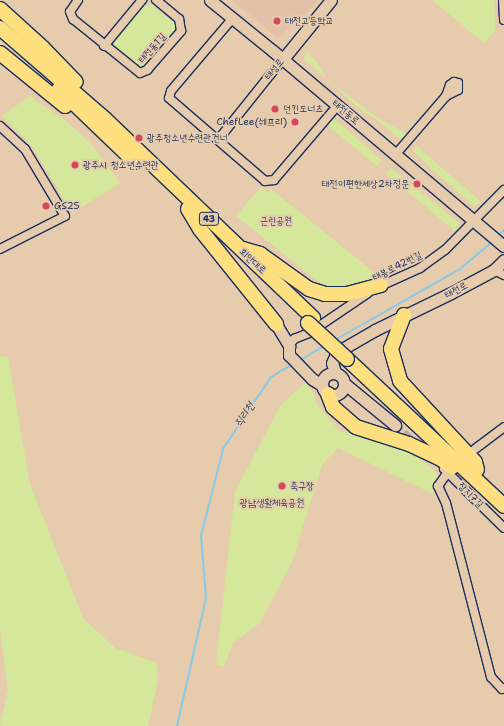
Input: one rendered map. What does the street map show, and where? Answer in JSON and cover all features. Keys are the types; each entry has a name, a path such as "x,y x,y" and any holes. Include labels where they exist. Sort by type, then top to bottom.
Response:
{"highway":[{"path":"0,9 64,69 101,123"},
{"name":"회안대로","path":"0,28 101,123 240,248 310,320"},
{"name":"회안대로","path":"0,38 101,123 188,209 310,320"},
{"path":"0,53 79,118 101,123"},
{"path":"188,209 200,229 276,324"},
{"path":"240,248 260,254 309,289 325,294 347,294 381,285"},
{"path":"325,390 333,408 356,427 409,444 442,459 469,481 478,476 475,462 400,381 391,349 404,315"},
{"name":"43","path":"310,320 478,476 504,506"},
{"name":"43","path":"478,476 504,495"}],"street":[{"name":"태전동1길","path":"78,0 71,8 71,16 104,46 135,71 144,73 182,27 178,19 156,0"},
{"path":"104,46 142,0"},
{"name":"태전동로","path":"210,0 338,105 504,246"},
{"name":"태성로","path":"218,140 331,0"},
{"path":"503,0 504,20"},
{"path":"232,19 169,95 172,102 265,181 271,182 338,105"},
{"path":"396,154 446,96"},
{"path":"0,126 25,149 66,216 0,250"},
{"name":"태봉로42번길","path":"289,350 294,339 308,333 381,285 432,260 477,224 504,190"},
{"name":"태전로","path":"335,372 332,363 338,352 404,315 451,294 494,270 504,260"},
{"path":"494,270 504,275"},
{"path":"276,324 289,350 309,377 325,390 339,394 345,384"},
{"path":"325,390 326,375 335,372 343,377 345,384 395,425"},
{"path":"475,449 504,427"},
{"name":"장지7길","path":"436,463 449,470 504,528"},
{"path":"449,470 438,486 446,503 491,677 502,689 504,688"}],"shaded area":[{"name":"태전고등학교","path":"232,0 318,0 303,18 292,24 282,36 276,37"}],"green space":[{"path":"432,0 494,0 495,31 484,43"},
{"path":"144,5 152,5 175,23 175,30 144,68 139,68 114,47 113,42"},
{"path":"307,51 320,66 326,79 304,59"},
{"path":"328,80 381,120 407,134 401,140 376,119 363,112"},
{"name":"광주시 청소년수련관","path":"31,95 37,102 64,119 93,146 120,183 72,213 33,147 2,116"},
{"path":"332,117 382,160 377,166 326,124"},
{"path":"416,145 482,202 474,206 445,181 413,151"},
{"path":"391,168 459,223 455,231 386,174"},
{"name":"근린공원","path":"261,187 269,193 271,189 381,278 367,284 330,291 236,216"},
{"path":"0,356 8,357 30,484 83,618 115,648 157,663 158,680 148,726 0,726 8,690 0,630"},
{"name":"광남생활체육공원","path":"306,382 314,394 317,405 340,431 411,451 438,474 433,494 338,448 322,465 292,562 260,623 233,643 224,667 216,665 235,492 280,406"}],"waterway":[{"name":"직리천","path":"498,236 504,230"},
{"name":"직리천","path":"335,340 460,269 492,242"},
{"name":"직리천","path":"299,361 324,346"},
{"name":"직리천","path":"177,726 206,598 201,536 223,449 271,377 293,364"}],"tunnel":[{"path":"395,425 415,443"}],"place":[{"name":"태전고등학교","path":"277,21"},
{"name":"던킨도너츠","path":"275,109"},
{"name":"ChefLee(쉐프리)","path":"295,122"},
{"name":"광주청소년수련관건너","path":"139,138"},
{"name":"광주시 청소년수련관","path":"75,165"},
{"name":"태전이편한세상2차정문","path":"417,184"},
{"name":"GS25","path":"46,206"},
{"name":"축구장","path":"282,486"}]}
